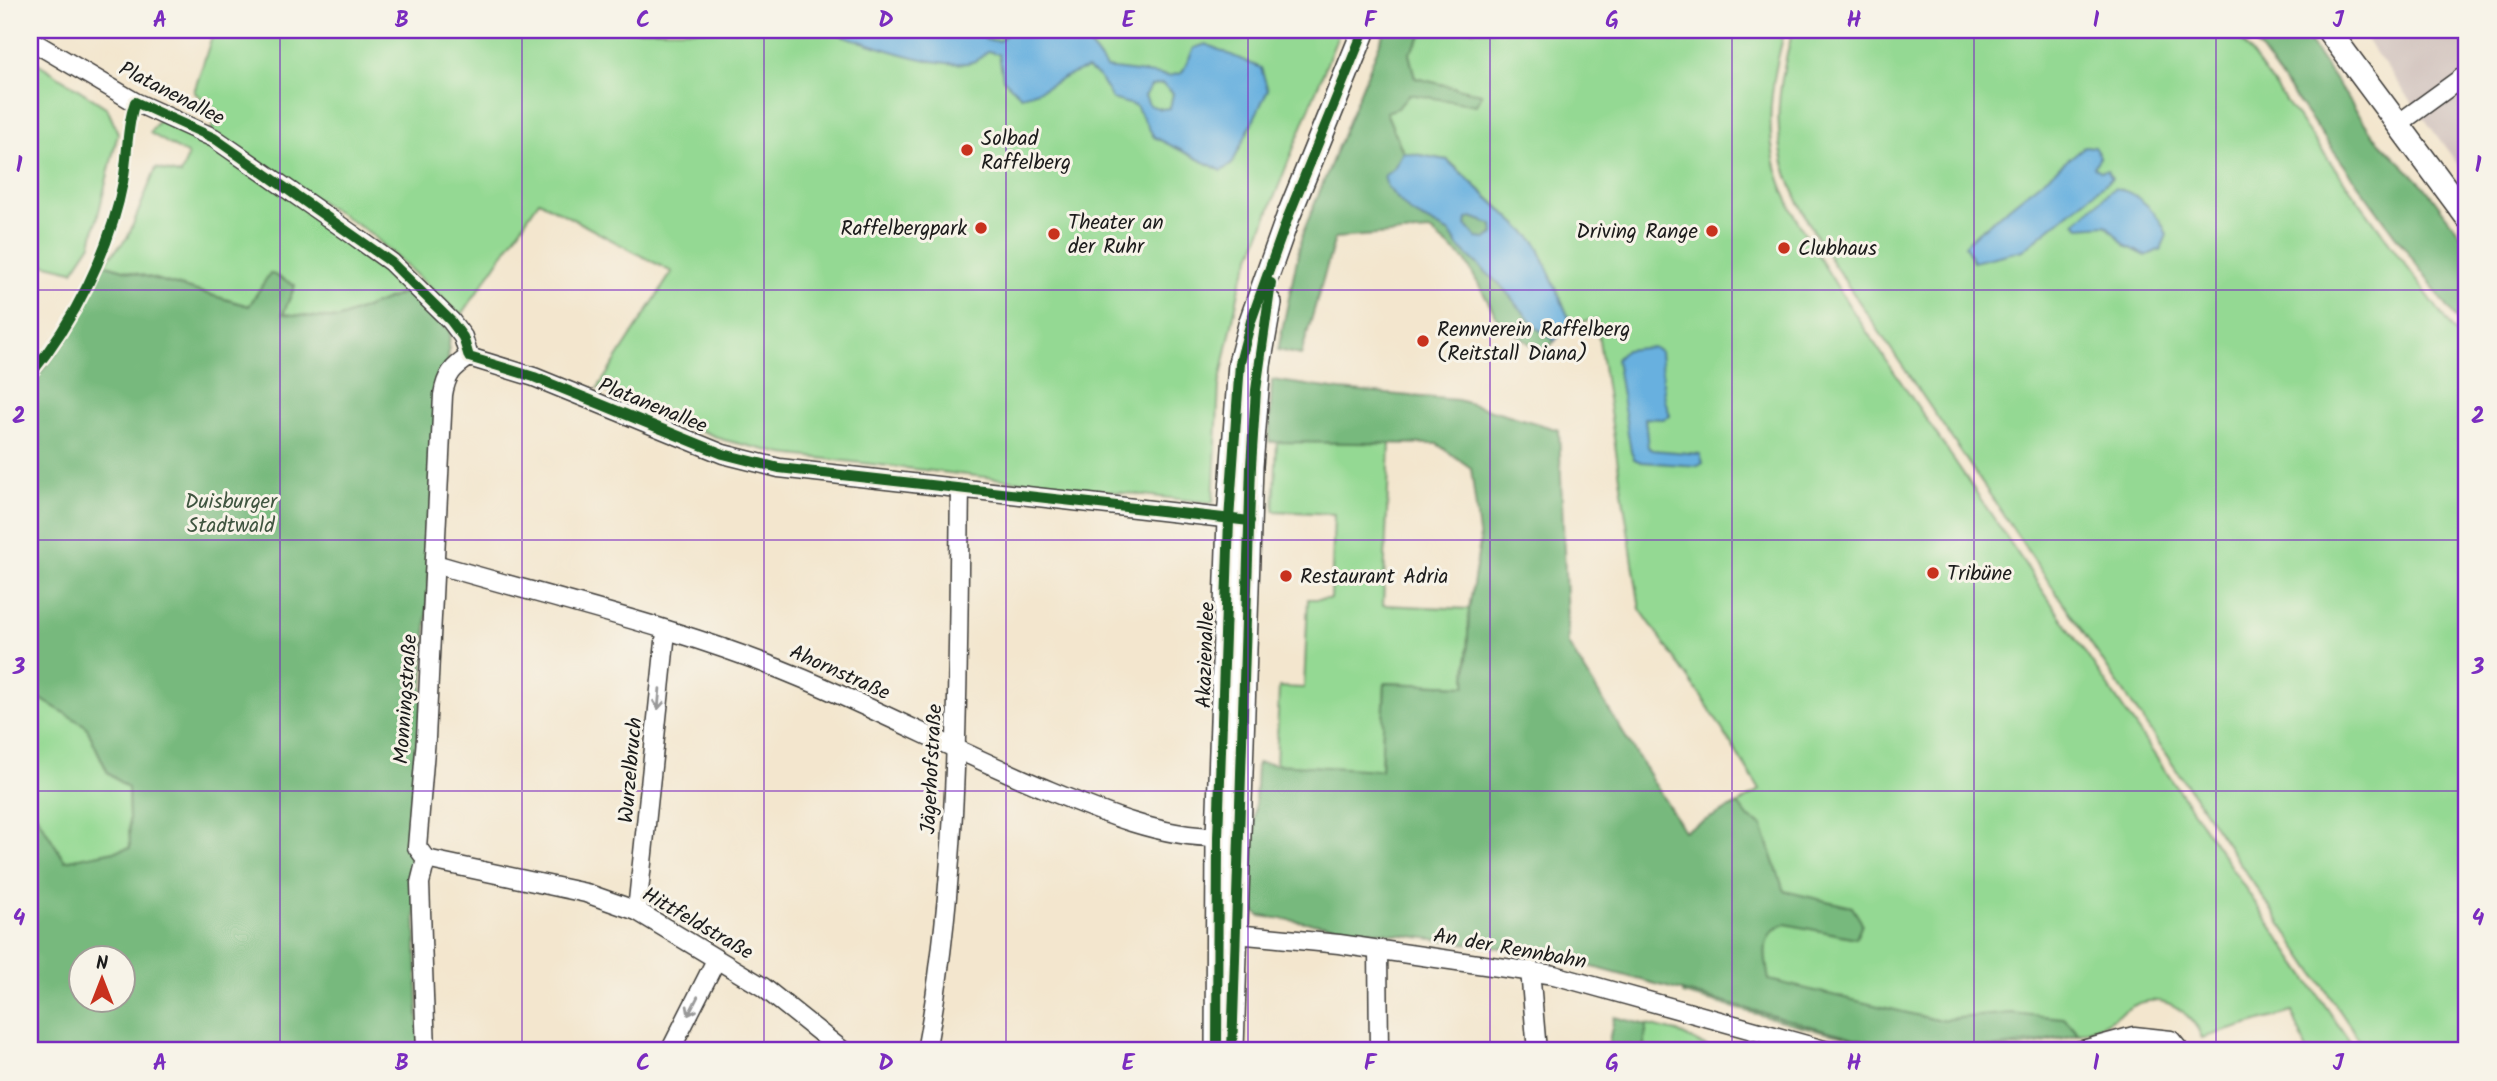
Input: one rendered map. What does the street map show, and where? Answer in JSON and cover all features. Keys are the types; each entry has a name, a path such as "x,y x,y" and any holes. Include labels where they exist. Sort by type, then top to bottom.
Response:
{"main road":[{"name":"Akazienallee","path":"1217,1051 1227,933 1239,520 1240,363 1251,321 1288,217 1364,30"},
{"path":"2328,30 2467,217"},
{"name":"Akazienallee","path":"1232,1051 1227,933 1218,838 1239,520"}],"street":[{"name":"Platanenallee","path":"30,40 135,102 214,138 391,262 451,321 463,337 469,356 534,377 739,460 779,468 1239,520"},
{"path":"2398,124 2467,74"},
{"name":"Monningstraße","path":"426,1051 420,883 426,859 417,847 445,382 453,367 469,356"},
{"name":"Jägerhofstraße","path":"926,1051 949,863 957,751 960,488"},
{"name":"Ahornstraße","path":"435,564 737,653 805,680 957,751 1083,804 1169,833 1218,838"},
{"name":"Wurzelbruch","path":"637,911 666,632"},
{"name":"Hittfeldstraße","path":"426,859 586,893 637,911 763,987 844,1051"},
{"name":"An der Rennbahn","path":"1227,933 1530,970 1828,1051"},
{"path":"1378,950 1380,1051"},
{"path":"670,1051 716,960"},
{"path":"1530,970 1537,1051"},
{"path":"2079,1051 2134,1036 2156,1036 2171,1040 2180,1051"}],"shaded area":[{"path":"2359,30 2467,30 2467,177 2424,118"}],"green space":[{"name":"Raffelbergpark","path":"214,30 1340,30 1241,282 1219,386 1213,503 783,454 724,440 598,388 672,272 539,201 461,316 370,233 210,132 219,113 194,92"},
{"path":"1385,30 1425,30 1409,54 1415,78 1482,94 1476,105 1409,94 1398,108 1386,112 1403,152 1387,187 1411,212 1450,233 1459,247 1503,288 1537,328 1555,341 1543,353 1500,323 1465,260 1430,231 1335,238 1301,355 1278,350 1302,235"},
{"path":"1425,30 1785,30 1775,75 1771,113 1772,147 1790,206 1807,237 1850,307 2356,1051 2307,1051 2292,1012 2202,1038 2184,1013 2176,1007 2156,1001 2135,1005 2090,1030 2041,1043 1978,1051 1935,1050 1893,1045 1808,1028 1683,994 1685,831 1760,790 1705,702 1640,609 1596,320 1571,323 1536,242 1448,160 1403,152 1386,112 1398,108 1409,94 1476,104 1481,94 1415,78 1409,54"},
{"path":"1793,30 2234,30 2467,349 2467,1051 2367,1051 1832,262 1799,203 1781,151 1780,97"},
{"path":"2246,30 2301,30 2373,135 2424,186 2467,243 2467,334"},
{"path":"30,58 107,108 118,133 91,244 73,271 30,261"},
{"path":"159,120 193,137 290,196 351,242 408,291 338,319 283,314 295,286 270,274 249,306 103,264 128,237 156,168 181,175 188,155 150,133"},
{"path":"1472,217 1493,225 1494,233 1486,239 1477,239 1466,225 1467,219"},
{"name":"Duisburger Stadtwald","path":"103,264 249,306 270,273 295,285 283,314 338,319 408,291 450,331 448,363 439,382 414,861 419,1051 30,1051 30,805 65,861 130,848 128,788 108,773 86,726 34,695 30,699 30,386 73,331"},
{"path":"1272,380 1340,390 1458,400 1559,430 1568,644 1684,831 1738,804 1749,818 1762,825 1784,891 1852,907 1862,923 1856,938 1785,924 1777,928 1767,940 1766,963 1769,980 1937,1020 2011,1013 2064,1018 2079,1034 1979,1048 1929,1049 1877,1044 1545,954 1260,916 1250,907 1257,763 1381,770 1385,683 1466,686 1469,609 1480,542 1471,468 1437,444 1269,442"},
{"path":"1277,439 1390,444 1383,605 1469,609 1466,686 1385,683 1381,770 1276,766 1279,687 1304,688 1308,599 1331,599 1334,514 1274,511"},
{"path":"33,694 86,726 108,773 128,788 130,848 65,861 30,805 30,699"},
{"path":"1614,1017 1647,1025 1643,1051 1607,1051"},
{"path":"1647,1025 1677,1032 1715,1051 1643,1051"}],"water":[{"path":"1056,29 1077,35 1086,42 1106,68 1169,76 1182,73 1194,48 1206,44 1261,68 1268,90 1232,164 1222,171 1154,137 1136,106 1112,99 1099,77 1087,69 1021,96 1003,79 999,54 988,51 975,61 961,64 943,63 901,54 826,30 978,30 986,40 999,41 1011,30","holes":["1162,84 1173,93 1170,108 1161,109 1149,105 1145,96 1151,86"]},
{"path":"2085,146 2094,147 2100,156 2094,167 2101,171 2107,170 2112,178 2023,250 1973,262 1965,245"},
{"path":"1403,152 1447,160 1536,242 1571,323 1555,341 1537,328 1503,288 1459,247 1450,233 1410,212 1387,187 1384,176 1394,168","holes":["1472,217 1493,225 1494,234 1486,239 1477,238 1466,225 1467,219"]},
{"path":"2114,188 2139,199 2159,219 2167,235 2161,249 2146,256 2126,246 2106,225 2080,227 2075,223"},
{"path":"1653,347 1660,352 1665,400 1670,415 1663,419 1645,418 1648,447 1652,450 1700,454 1703,463 1698,466 1641,462 1634,459 1631,452 1616,359 1625,350"}],"cycle path":[{"path":"1217,1051 1218,837 1229,520 1240,363 1251,321 1288,217 1364,30"},
{"path":"30,375 75,308 109,234 123,182 135,102 214,138 391,262 451,321 463,337 469,357 534,377 723,454 779,468 1250,521"},
{"path":"1232,1051 1251,466 1256,390 1271,283"}],"place":[{"name":"Solbad Raffelberg","path":"967,150"},
{"name":"Raffelbergpark","path":"981,228"},
{"name":"Driving Range","path":"1712,231"},
{"name":"Theater an der Ruhr","path":"1054,234"},
{"name":"Clubhaus","path":"1784,248"},
{"name":"Rennverein Raffelberg (Reitstall Diana)","path":"1423,341"},
{"name":"Tribüne","path":"1933,573"},
{"name":"Restaurant Adria","path":"1286,576"}]}
